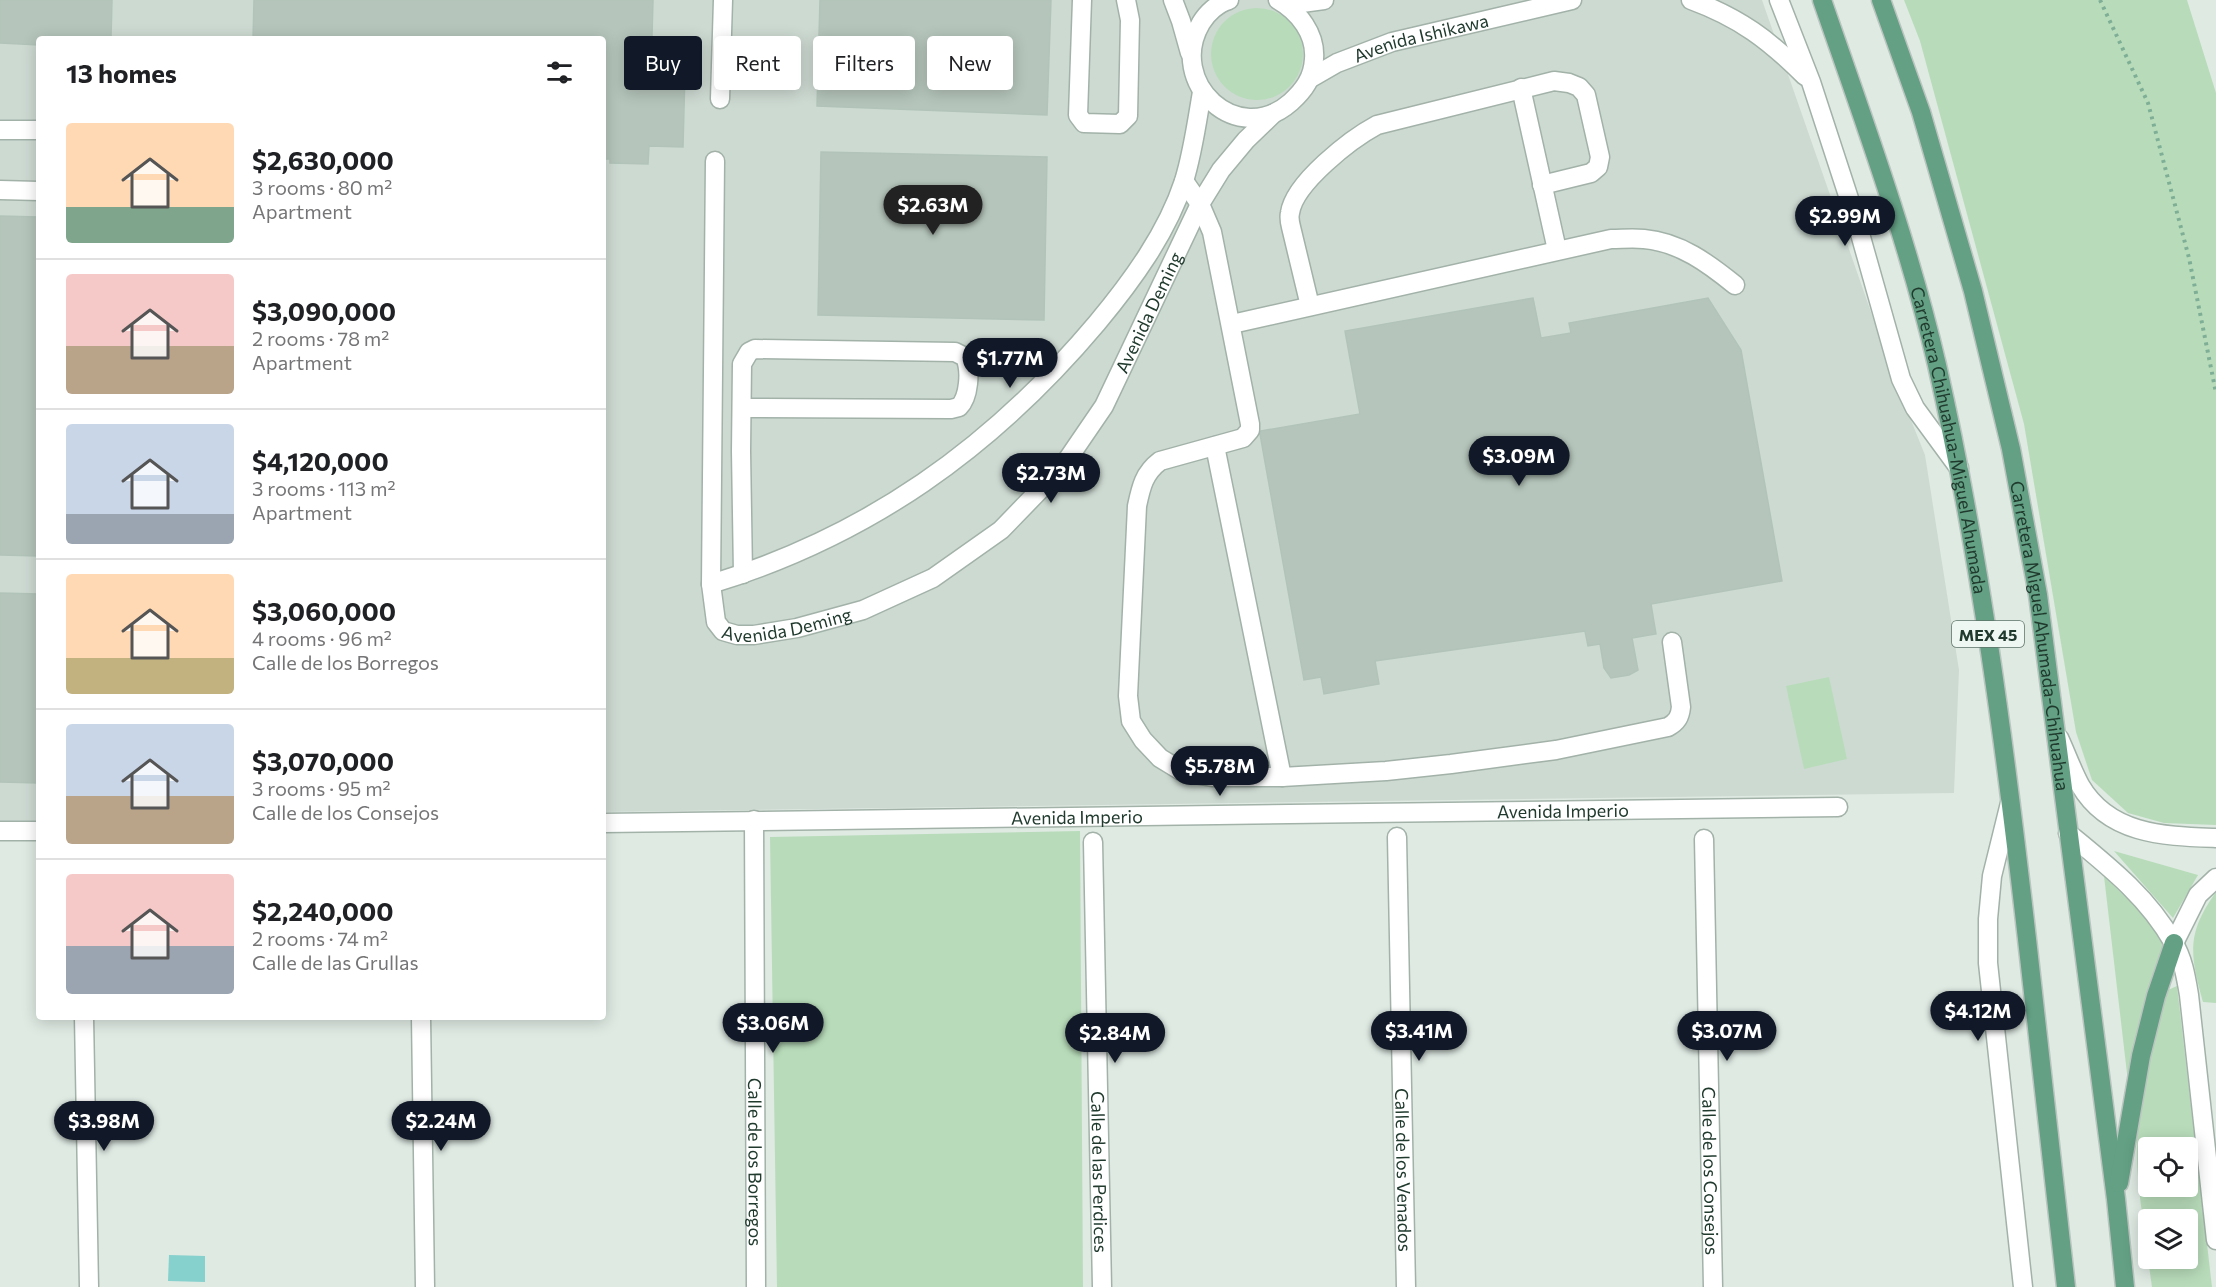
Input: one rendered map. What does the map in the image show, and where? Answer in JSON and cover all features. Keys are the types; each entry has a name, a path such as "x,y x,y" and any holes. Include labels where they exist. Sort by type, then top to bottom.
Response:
{"main road":[{"name":"Carretera Chihuahua-Miguel Ahumada","path":"1822,0 1880,166 1919,295 1959,468 1988,634 2011,802 2066,1287"},
{"name":"Carretera Miguel Ahumada-Chihuahua","path":"1881,0 1921,112 1973,291 2011,450 2038,595 2116,1199 2125,1287"},
{"path":"2116,1199 2141,1056 2156,996 2174,943"}],"street":[{"path":"720,99 723,0"},
{"path":"1082,0 1078,115 1084,123 1120,124 1128,116 1130,20 1126,0"},
{"path":"1173,0 1191,56 1193,75 1202,92 1216,106 1234,115 1254,118 1273,114"},
{"path":"1191,56 1194,34 1206,15 1229,0"},
{"path":"1282,2 1324,0"},
{"name":"Avenida Ishikawa","path":"1273,114 1300,94 1311,78 1337,63 1392,42 1572,0"},
{"path":"1691,0 1716,9 1754,30 1781,51 1811,82"},
{"path":"1779,0 1811,82 1857,223 1901,379 1915,408 1959,468"},
{"path":"1282,2 1302,19 1312,37 1315,57 1311,78"},
{"path":"1310,306 1291,227 1292,205 1310,178 1341,148 1377,125 1554,81 1580,87 1586,95 1600,157 1598,167 1592,173 1542,185"},
{"path":"1521,88 1557,250"},
{"name":"Avenida Deming","path":"1202,92 1184,181 1165,224 1117,298 1086,336 1016,409 947,467 884,510 820,543 743,574 711,584 716,622 723,631 737,635 754,635 797,628 863,610 933,578 1001,530 1063,466 1104,406 1200,204 1227,163 1246,140 1273,114"},
{"path":"0,130 36,130"},
{"path":"711,584 715,162"},
{"path":"1184,181 1200,204 1212,232 1232,324 1250,430 1243,438 1160,460 1150,468 1142,483 1137,506 1128,684 1131,720 1143,740 1160,758 1183,772 1212,777 1282,777 1386,771 1556,750 1668,727 1676,723 1681,707 1672,642"},
{"path":"0,190 36,191"},
{"path":"1232,324 1611,239 1646,239 1680,248 1708,263 1735,285"},
{"path":"742,408 951,409 959,407 967,396 968,362 965,357 955,352 755,349 749,352 742,364 742,408 743,574"},
{"path":"1215,446 1282,777"},
{"path":"2055,731 2080,785 2095,805 2110,818 2132,828 2177,836 2216,838"},
{"path":"2011,802 1992,876 1988,919 1988,963 2023,1287"},
{"name":"Avenida Imperio","path":"606,823 1838,807"},
{"name":"Calle de los Borregos","path":"754,820 756,1287"},
{"path":"0,831 36,831"},
{"path":"2068,833 2115,872 2148,905 2174,943 2184,968 2189,995 2216,1240"},
{"name":"Calle de los Venados","path":"1397,837 1406,1287"},
{"name":"Calle de los Consejos","path":"1704,838 1713,1287"},
{"name":"Calle de las Perdices","path":"1093,842 1102,1287"},
{"path":"2174,943 2198,895 2216,878"},
{"path":"84,1020 89,1287"},
{"path":"421,1020 425,1287"}],"path":[{"path":"2100,0 2148,103 2189,258 2216,393"}],"shaded area":[{"path":"0,0 1762,0 1894,378 1925,455 1959,670 1954,793 606,812 606,36 36,36 36,821 0,821"}],"green space":[{"path":"1904,0 2187,0 2216,93 2216,825 2164,823 2128,813 2092,780 2076,732 2024,424 1920,41"},
{"path":"1257,8 1283,16 1295,28 1303,54 1295,80 1283,92 1257,100 1231,92 1219,80 1211,54 1219,28 1231,16"},
{"path":"1829,677 1847,759 1804,769 1786,686"},
{"path":"1080,831 1083,1287 777,1287 770,837"},
{"path":"2114,851 2198,875 2173,918"},
{"path":"2104,876 2154,925 2164,946 2128,1082"},
{"path":"2216,892 2216,1003 2203,1002 2195,971 2193,945 2199,920"},
{"path":"2177,986 2195,1137 2138,1137 2138,1175 2137,1147 2138,1128 2143,1088 2168,990"},
{"path":"2198,1167 2212,1287 2152,1287 2149,1269 2198,1269 2198,1209 2142,1209 2140,1197 2198,1197"}],"water":[{"path":"169,1255 205,1256 205,1282 168,1281"}],"building":[{"path":"0,0 112,0 111,36 36,36 36,45 0,43"},
{"path":"254,0 653,0 652,36 624,36 624,90 685,90 683,147 649,146 648,164 610,163 610,159 606,159 606,36 253,36"},
{"path":"820,0 1051,0 1047,115 817,106 817,90 915,90 915,36 819,36"},
{"path":"821,152 1047,157 1044,320 818,315"},
{"path":"0,216 36,217 36,556 0,555"},
{"path":"1533,298 1541,338 1571,333 1569,323 1708,298 1741,350 1782,581 1651,604 1656,634 1632,638 1638,670 1629,675 1611,678 1604,668 1600,644 1588,646 1585,631 1375,661 1379,684 1324,694 1321,677 1304,680 1261,431 1360,414 1345,331"},
{"path":"0,593 36,594 36,783 0,782"}]}
